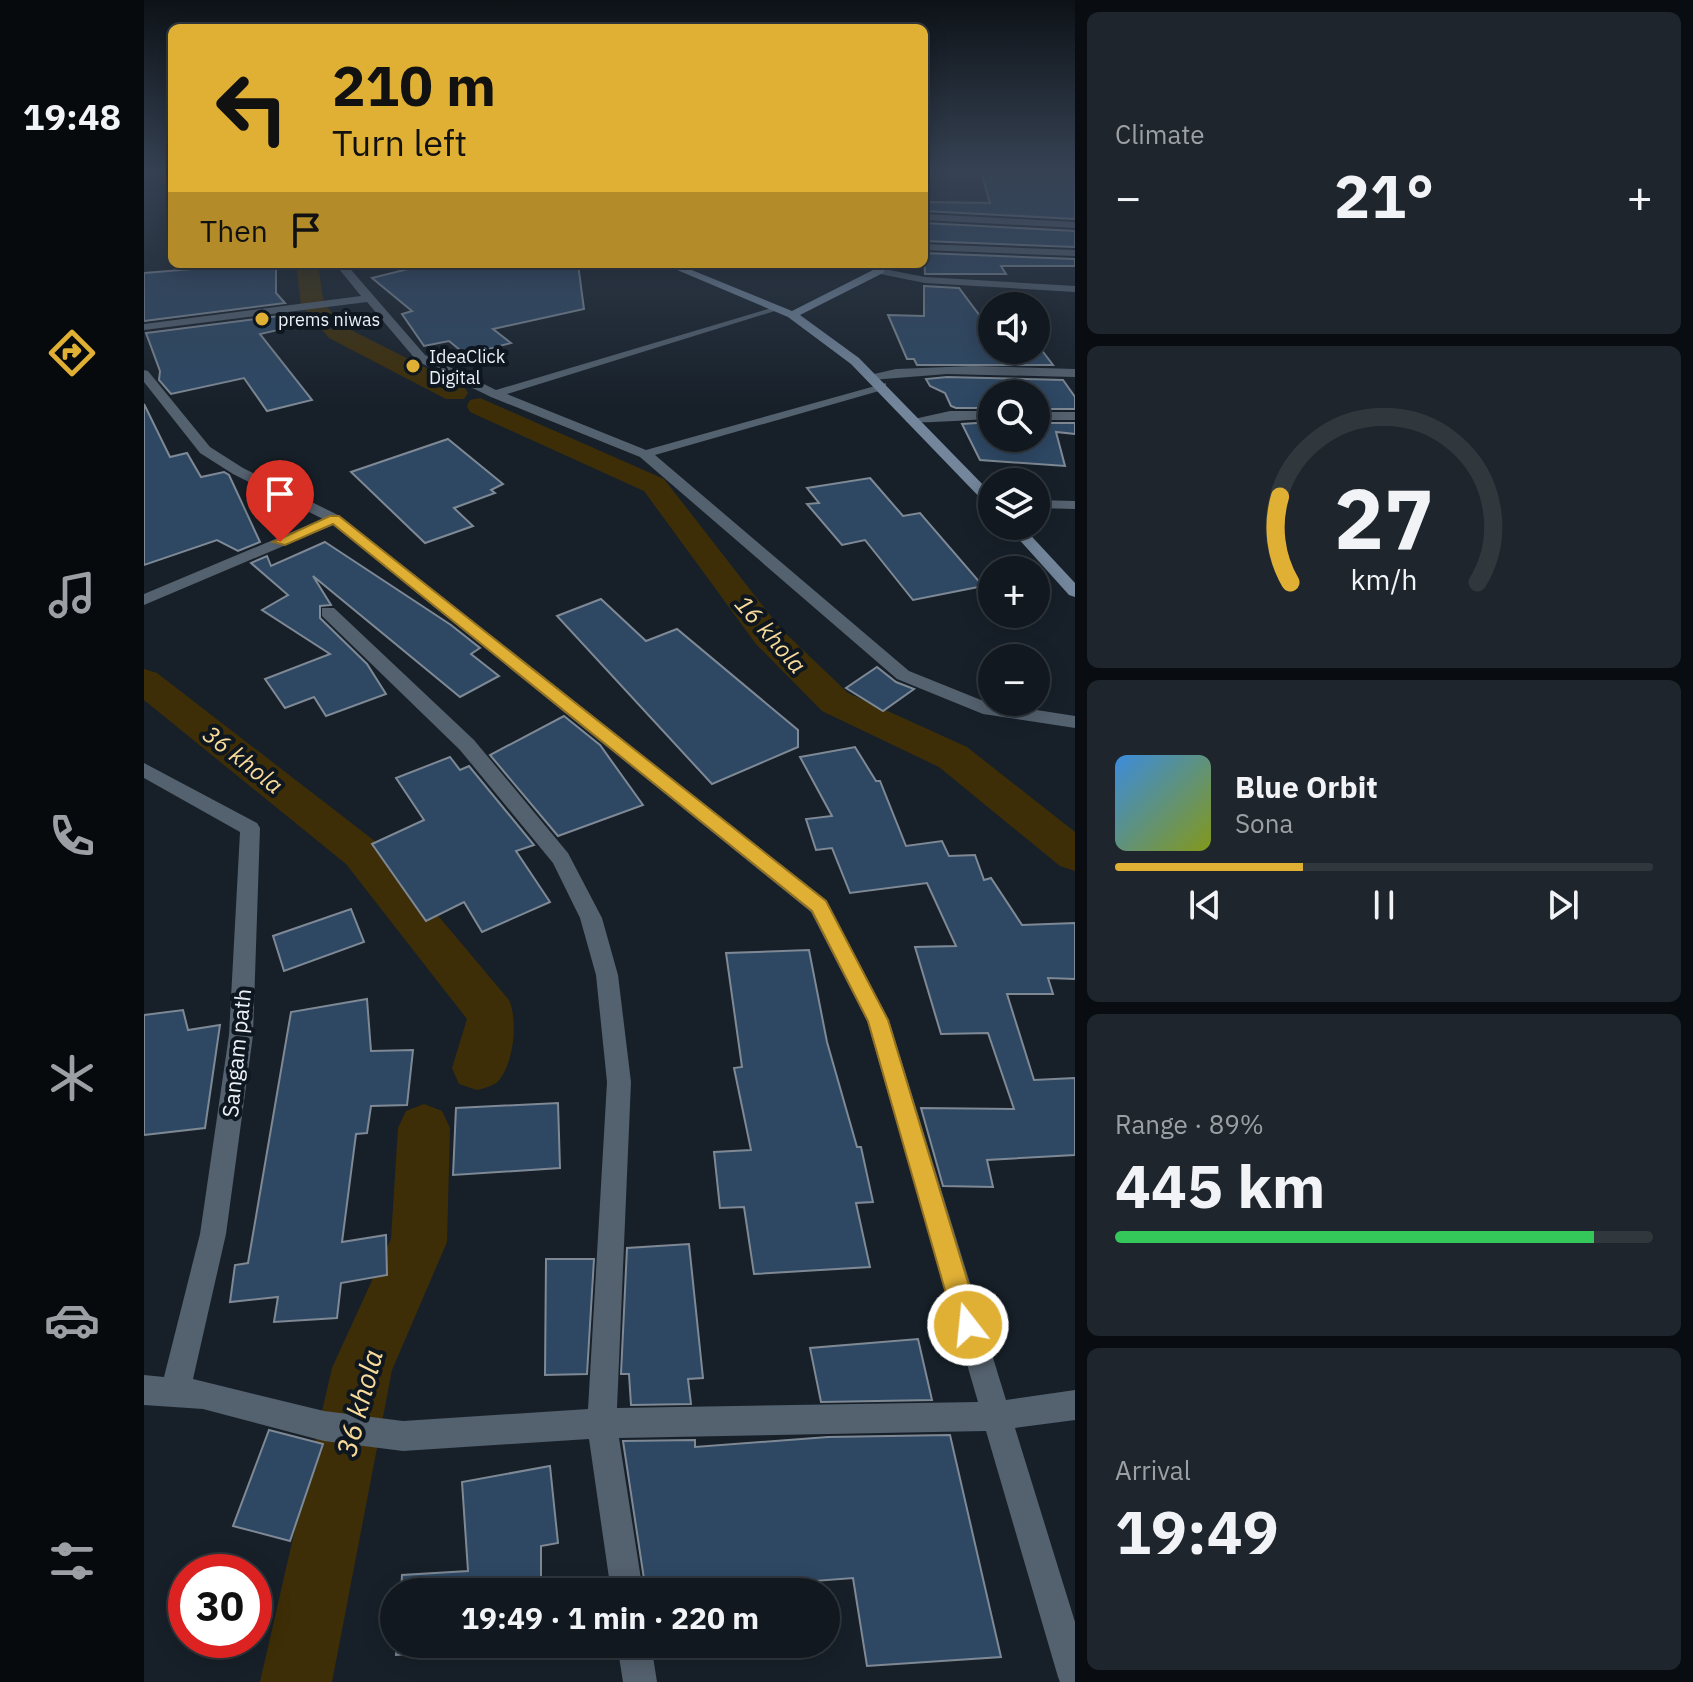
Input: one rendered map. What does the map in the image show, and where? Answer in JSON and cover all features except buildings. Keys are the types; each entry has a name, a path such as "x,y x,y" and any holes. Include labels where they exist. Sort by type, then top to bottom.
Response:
{"street":[{"path":"1012,250 1075,253"},
{"path":"343,268 365,298 421,358 495,394 645,454 903,675 983,708 1075,722"},
{"path":"678,268 792,315 876,381 978,488"},
{"path":"792,315 881,268 925,280 1075,289"},
{"path":"144,327 365,298"},
{"path":"495,394 774,308"},
{"path":"645,454 917,369 1075,373"},
{"path":"144,374 205,450 238,471 335,519 819,906 878,1020 1075,1677"},
{"path":"912,421 950,415 978,415"},
{"path":"1050,416 1075,416"},
{"path":"1050,504 1075,505"},
{"path":"144,600 335,519"},
{"path":"1027,540 1075,592"},
{"path":"328,612 467,745 561,858 591,918 607,975 619,1082 602,1423 625,1578"},
{"name":"Sangam path","path":"144,770 250,828 239,1050 213,1234 175,1392"},
{"path":"144,1390 203,1394 324,1426 384,1435 602,1423 995,1416 1075,1405"},
{"path":"636,1658 640,1682"}],"waterway":[{"name":"16 khola","path":"308,268 313,305 338,333 455,393"},
{"name":"16 khola","path":"480,406 654,485 768,636 835,702 953,757 1075,855"},
{"name":"36 khola","path":"144,681 361,853 492,1015 482,1064 477,1068"},
{"name":"36 khola","path":"296,1682 362,1368 419,1242 424,1128"}],"place":[{"name":"prems niwas","path":"262,319"},
{"name":"IdeaClick Digital","path":"413,366"}],"route":[{"path":"280,542 335,519 819,906 878,1020 968,1325"}]}
